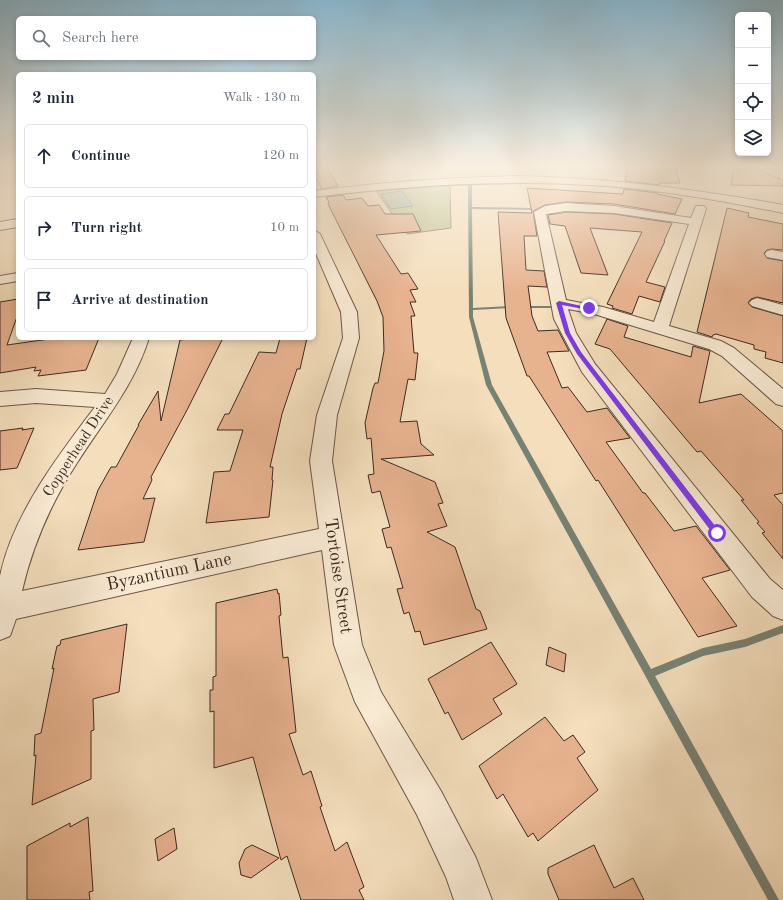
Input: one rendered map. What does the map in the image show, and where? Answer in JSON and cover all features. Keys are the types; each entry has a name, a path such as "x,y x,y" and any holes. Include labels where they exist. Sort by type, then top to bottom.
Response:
{"street":[{"path":"547,208 540,212 559,303 568,333 588,368 761,588 783,608"},
{"path":"586,208 670,217 695,222"},
{"path":"660,329 695,222 702,208"},
{"path":"0,226 16,223"},
{"path":"0,235 16,233"},
{"name":"Tortoise Street","path":"316,238 349,312 350,338 327,415 321,461 348,645 370,702 429,803 463,872 473,900"},
{"path":"0,280 16,277"},
{"path":"559,303 597,310 715,345 728,352 783,399"},
{"path":"757,303 783,310"},
{"name":"Copperhead Drive","path":"2,614 24,541 41,506 59,473 109,401 136,356 140,340"},
{"path":"0,399 36,396 109,401"},
{"name":"Byzantium Lane","path":"2,614 333,537"}],"shaded area":[{"path":"388,208 451,208 451,228 407,234"}],"building":[{"path":"330,208 381,208 385,214 413,214 421,231 376,235 401,274 408,273 418,289 410,290 416,302 410,302 415,316 411,316 414,353 418,353 415,380 408,379 400,422 417,421 421,444 434,455 381,459 435,482 443,503 438,504 447,526 427,532 455,547 476,609 480,611 487,629 424,645 420,631 415,632 409,612 404,614 397,589 403,588 391,547 387,548 382,529 390,527 380,491 372,493 368,475 374,474 371,438 367,439 365,423 373,388 375,383 378,383 384,351 383,317 377,301"},
{"path":"531,208 539,208 533,211 537,236 524,236 526,270 544,271 547,287 528,286 532,316 538,331 558,330 569,351 547,352 562,388 568,387 587,412 607,408 630,438 606,442 643,493 645,493 674,531 696,526 730,570 702,578 737,626 698,637 598,480 596,481 529,376 527,376 506,318 498,212 532,213"},
{"path":"638,208 678,208 675,214"},
{"path":"727,208 749,213 748,217 783,224 783,250 772,249 767,250 764,253 767,258 783,261 783,303 757,297 751,299 748,303 752,307 783,316 783,363 765,358 766,352 754,349 754,345 716,334 712,337 697,332"},
{"path":"566,212 614,214 672,223 646,282 665,287 660,302 639,296 632,314 612,308 613,306 607,304 642,232 590,228 608,275 581,273 565,226 550,224 548,215"},
{"path":"16,299 16,320 7,345 42,340 98,340 86,370 38,376 41,370 34,371 36,367 0,373 0,302"},
{"path":"607,319 628,326 624,337 691,357 693,346 710,351 699,403 741,394 783,431 783,493 774,495 783,505 783,559 762,533 765,532 741,500 744,500 701,451 697,452 610,349 595,344"},
{"path":"180,340 222,340 151,477 152,480 143,499 155,498 144,542 78,550 98,490 111,467 116,467 158,391 161,421"},
{"path":"279,340 307,340 300,369 297,369 282,414 270,467 273,467 273,480 269,517 206,523 214,472 230,471 243,430 217,430 225,414 229,414 259,352 276,353"},
{"path":"23,428 22,430 34,428 17,468 0,470 0,431"},
{"path":"277,589 278,594 279,593 281,615 279,616 283,658 288,657 296,732 289,734 303,775 311,771 322,806 320,807 335,851 347,842 364,887 359,890 364,900 301,900 287,856 281,860 253,757 214,768 214,711 210,712 210,690 213,690 213,677 216,676 216,603"},
{"path":"127,624 119,692 93,699 94,730 91,731 91,779 32,805 36,755 34,756 35,735 41,733 57,646 60,645 61,640"},
{"path":"491,642 517,684 493,699 502,714 462,740 448,712 445,714 428,679"},
{"path":"549,647 566,654 564,672 546,665"},
{"path":"545,717 564,741 573,735 585,752 577,758 598,790 538,841 533,833 528,837 503,794 497,799 479,766"},
{"path":"88,817 93,891 89,892 90,900 27,900 27,846 70,823 70,827"},
{"path":"174,828 177,849 158,861 155,839"},
{"path":"252,845 279,858 251,878 241,875 239,863 245,849"},
{"path":"594,845 614,888 633,878 644,900 559,900 548,874 548,868"}],"waterway":[{"path":"470,208 534,209"},
{"path":"470,208 471,317 489,385 774,900"},
{"path":"471,309 512,307"},
{"path":"524,307 552,307"},
{"path":"649,674 703,652 745,643 783,629"}],"route":[{"path":"589,308 559,303 562,319 579,353 588,368 717,533"}]}
